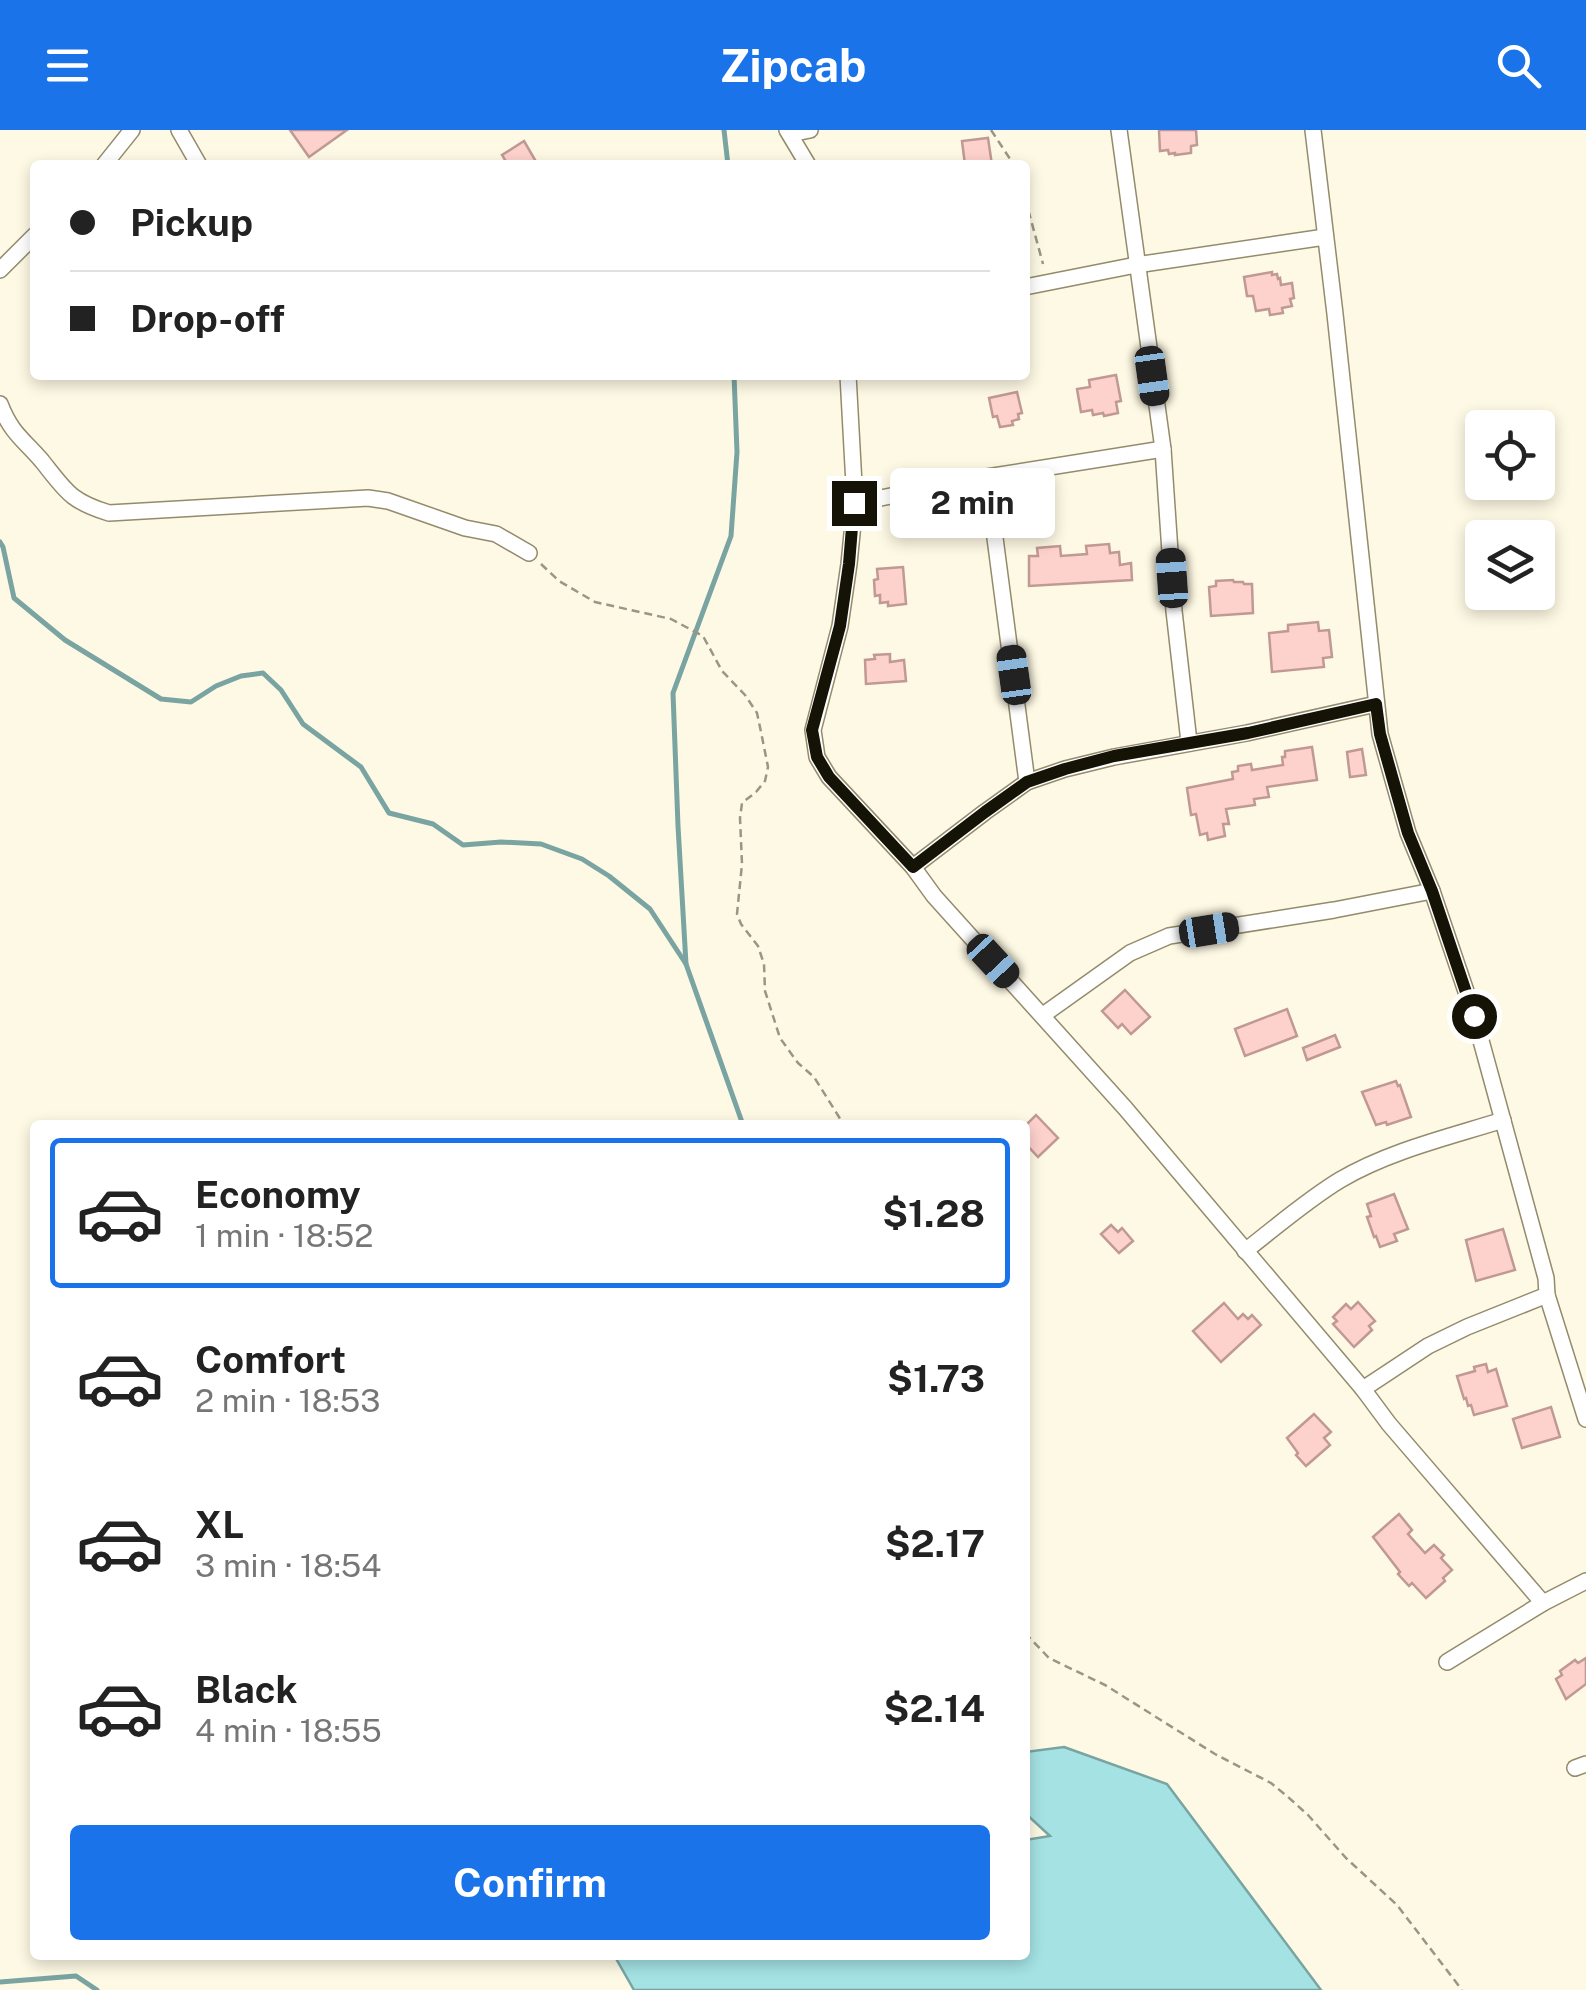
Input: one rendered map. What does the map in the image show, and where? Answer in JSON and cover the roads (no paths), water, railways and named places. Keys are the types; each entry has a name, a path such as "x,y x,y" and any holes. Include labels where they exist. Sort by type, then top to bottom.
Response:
{"street":[{"path":"108,160 132,130"},
{"path":"179,130 196,160"},
{"path":"805,160 788,132 810,130"},
{"path":"1120,130 1163,449 1174,611 1189,742"},
{"path":"1313,130 1380,734 1408,833 1474,1016 1548,1296 1586,1420"},
{"path":"1030,286 1326,237"},
{"path":"0,270 30,240"},
{"path":"848,380 854,503 849,564 840,626 812,730 817,757 829,777 1125,1108 1544,1603"},
{"path":"0,404 6,433 41,460 62,488 86,506 109,512 368,498 496,534 529,553"},
{"path":"854,503 1163,449"},
{"path":"987,477 1027,782"},
{"path":"913,867 1027,782 1114,756 1248,733 1376,704"},
{"path":"1043,1014 1130,953 1170,936 1432,891"},
{"path":"1245,1251 1342,1179 1388,1158 1503,1120"},
{"path":"1364,1389 1428,1346 1548,1296"},
{"path":"1448,1662 1586,1581"}],"water":[{"path":"1064,1747 1167,1784 1321,1990 634,1990 617,1960 1030,1960 1030,1839 1050,1836 1030,1818 1030,1751"}],"waterway":[{"path":"724,130 727,160"},
{"path":"734,380 737,452 731,536 673,693 686,964 741,1120"},
{"path":"0,542 14,598 65,640 161,699 191,702 216,686 263,673 281,690 303,724 361,767 389,813 433,824 463,845 541,844 582,859 650,909 686,964"},
{"path":"0,1982 76,1976 97,1990"}]}
